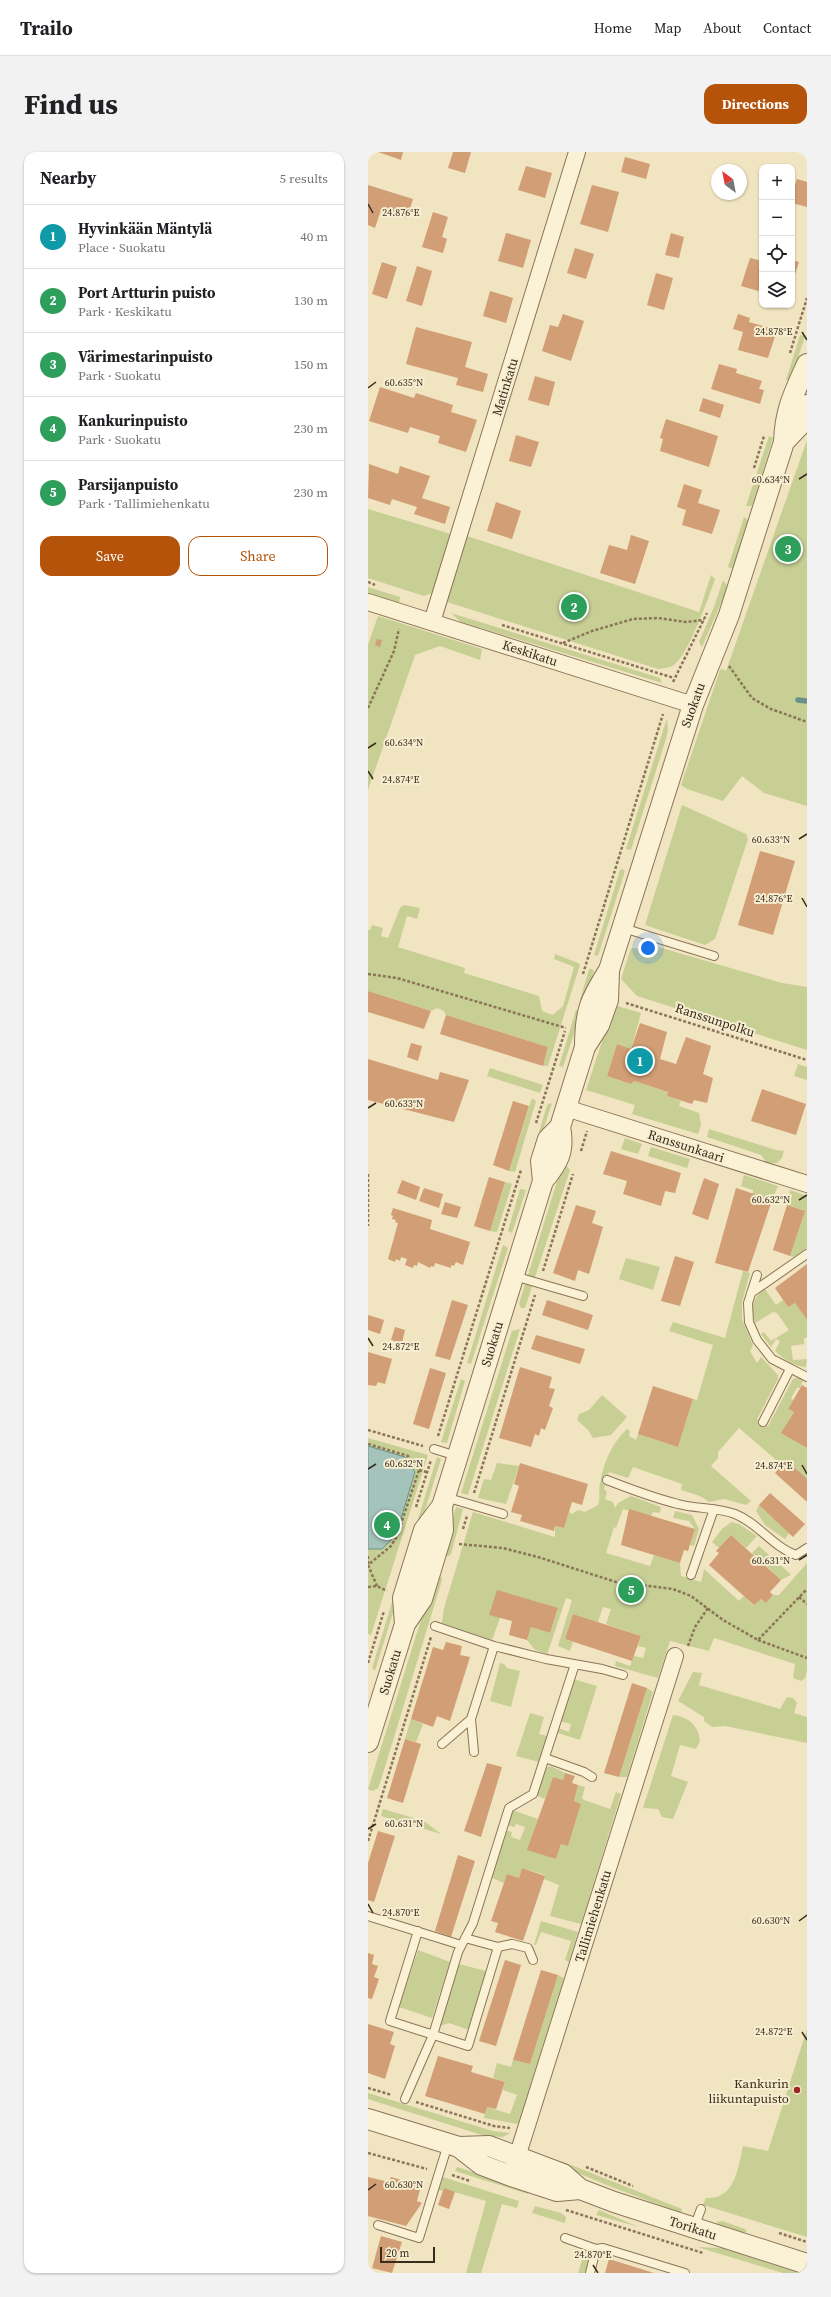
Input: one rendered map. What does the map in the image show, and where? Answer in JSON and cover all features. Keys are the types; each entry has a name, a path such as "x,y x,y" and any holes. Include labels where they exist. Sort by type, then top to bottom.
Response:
{"street":[{"name":"Matinkatu","path":"432,622 577,152"},
{"name":"Suokatu","path":"368,1742 405,1624 422,1599 443,1530 443,1502 543,1181 541,1161 548,1139 560,1128 585,1046 599,1025 608,1000 609,970 621,927 693,704 728,615 784,442 785,420 788,408 807,364"},
{"name":"Suokatu","path":"784,442 801,424 807,405"},
{"name":"Keskikatu","path":"368,602 693,704"},
{"name":"Ranssunkaari","path":"566,1108 807,1184"},
{"name":"Tallimiehenkatu","path":"511,2176 675,1656"},
{"name":"Torikatu","path":"368,2119 454,2145 489,2146 563,2174 580,2189 694,2228 807,2264"},
{"name":"Torikatu","path":"454,2145 482,2165 511,2176 557,2191 580,2189"}],"lane":[{"path":"621,927 714,956"},
{"path":"751,1293 807,1254"},
{"path":"513,1275 583,1296"},
{"path":"757,1275 748,1303 749,1322 758,1340 772,1359 807,1377"},
{"path":"763,1422 790,1369"},
{"path":"434,1449 457,1456"},
{"path":"607,1480 679,1504 714,1509 736,1515 764,1533 784,1551 796,1555 807,1548"},
{"path":"443,1502 471,1504 504,1514"},
{"path":"691,1575 714,1509"},
{"path":"435,1626 494,1646 546,1659 623,1675"},
{"path":"474,1752 471,1719 494,1646"},
{"path":"405,2099 433,2035 463,1941 473,1923 509,1808 533,1794 575,1664"},
{"path":"442,1744 471,1719"},
{"path":"545,1758 584,1772 592,1777"},
{"path":"368,1916 418,1931 463,1941 498,1947 512,1944 528,1948 533,1960"},
{"path":"418,1931 390,2021 468,2046 498,1947"},
{"path":"378,2225 419,2238 439,2172 454,2145"},
{"path":"694,2228 701,2209"},
{"path":"565,2238 596,2249 603,2248 685,2273"},
{"path":"590,2273 596,2249"}],"path":[{"path":"368,582 381,586"},
{"path":"368,708 394,651 403,614"},
{"path":"562,644 592,631 633,619 658,618 686,622 704,620"},
{"path":"496,623 674,678"},
{"path":"712,657 729,666 752,698 771,710 807,722"},
{"path":"368,974 397,978 566,1028"},
{"name":"Ranssunpolku","path":"624,1002 807,1060"},
{"path":"580,1154 587,1136 590,1115"},
{"path":"462,1531 575,1168"},
{"path":"368,1174 368,1226"},
{"path":"368,1430 434,1449"},
{"path":"368,1444 408,1456 418,1470 427,1472"},
{"path":"368,1564 391,1546 397,1536 418,1470"},
{"path":"456,1552 460,1538"},
{"path":"458,1544 503,1548 538,1557 616,1582 674,1589 691,1596 724,1620 758,1640 807,1658"},
{"path":"368,1556 368,1564 377,1586"},
{"path":"368,1587 377,1586 390,1592"},
{"path":"758,1640 807,1589"},
{"path":"799,1597 807,1604"},
{"path":"368,1841 402,1738 435,1626"},
{"path":"368,2088 494,2126 514,2128 525,2133"},
{"path":"368,2153 476,2183"},
{"path":"580,2165 634,2187"},
{"path":"558,2207 708,2254"},
{"path":"774,2232 807,2242"}],"green space":[{"path":"800,335 805,336 791,380 786,380"},
{"path":"769,436 773,438 752,506 746,506"},
{"path":"807,440 807,806 764,793 742,776 723,801 687,789 681,785 720,670 722,669 726,671"},
{"path":"368,509 451,534 432,593 424,596 368,578"},
{"path":"744,517 748,520 733,569 728,567"},
{"path":"467,536 699,612 711,575 715,579 687,648 672,666 658,669 447,602"},
{"path":"723,580 728,587 702,647 699,642 714,607"},
{"path":"368,587 400,597 399,603 368,593"},
{"path":"451,613 660,678 662,683 461,622"},
{"path":"378,616 482,649 480,660 440,646 415,655 368,790 368,645"},
{"path":"667,718 668,730 666,739 631,850 626,849"},
{"path":"682,805 746,834 748,839 715,939 705,945 645,925"},
{"path":"622,869 625,871 598,956 594,955 620,870"},
{"path":"404,905 420,908 417,919 407,916 398,947 465,968 464,973 539,996 542,1011 553,1015 563,1006 574,967 554,959 555,954 580,965 548,1066 543,1066 548,1047 446,1015 444,1011 437,1008 431,1011 368,991 368,930 370,930 372,925 383,928 381,936 388,938 400,908"},
{"path":"648,944 782,983 807,987 807,1050 637,996 621,979 631,948 647,949"},
{"path":"589,969 594,971 583,1002 580,1000"},
{"path":"614,1005 641,1013 631,1049 617,1044 607,1076 631,1084 634,1081 668,1092 667,1096 681,1101 679,1106 699,1113 701,1125 698,1134 632,1114 635,1105 586,1090"},
{"path":"576,1010 581,1012 563,1067 559,1066"},
{"path":"798,1064 807,1067 807,1080 794,1076"},
{"path":"490,1068 543,1085 540,1093 487,1076"},
{"path":"532,1098 536,1101 515,1172 509,1171"},
{"path":"552,1103 540,1140 537,1139 547,1105"},
{"path":"709,1129 776,1150 784,1151 782,1158 777,1163 767,1163 761,1155 707,1137"},
{"path":"625,1138 642,1144 638,1154 621,1149"},
{"path":"651,1147 690,1159 687,1168 648,1156"},
{"path":"563,1162 570,1170 525,1308 521,1308 519,1304"},
{"path":"744,1175 778,1186 772,1200 753,1194 753,1190 741,1186"},
{"path":"505,1182 512,1184 497,1232 490,1231"},
{"path":"520,1189 526,1190 512,1233 508,1231"},
{"path":"790,1190 807,1196 807,1248 794,1257 790,1256 805,1211 787,1205"},
{"path":"503,1245 508,1248 471,1364 467,1363"},
{"path":"626,1258 660,1267 653,1290 619,1279"},
{"path":"743,1271 750,1273 742,1302 742,1319 753,1345 750,1351 757,1363 761,1357 778,1375 778,1379 757,1419 768,1426 793,1379 798,1377 803,1380 800,1388 797,1388 791,1398 793,1400 788,1409 794,1412 782,1432 807,1448 807,1479 782,1465 739,1428 718,1452 718,1458 711,1466 751,1501 746,1505 724,1499 709,1502 700,1496 681,1490 682,1484 633,1467 628,1478 609,1472 604,1489 607,1492 605,1499 613,1502 615,1508 618,1503 631,1496 661,1507 660,1513 653,1512 651,1516 623,1509 616,1528 614,1527 606,1553 650,1566 654,1555 680,1563 681,1576 701,1582 704,1569 739,1601 744,1596 753,1605 761,1599 766,1603 773,1595 779,1595 807,1563 807,1671 805,1678 801,1681 793,1678 795,1664 714,1638 709,1651 670,1641 658,1678 615,1666 616,1661 630,1666 634,1656 643,1658 646,1648 638,1646 641,1636 606,1624 611,1609 603,1607 598,1622 573,1614 565,1639 573,1642 570,1651 558,1646 572,1600 566,1598 547,1655 535,1650 527,1640 531,1627 550,1633 558,1609 500,1618 492,1640 442,1623 444,1608 473,1512 555,1537 555,1526 564,1528 569,1512 572,1514 578,1510 585,1512 598,1505 601,1476 606,1461 613,1447 627,1429 630,1431 629,1436 636,1440 638,1434 678,1447 693,1399 697,1400 713,1345 669,1331 673,1322 725,1338"},
{"path":"765,1289 776,1305 783,1300 788,1307 795,1303 807,1320 807,1338 804,1338 804,1344 791,1346 793,1360 807,1359 806,1367 793,1364 786,1360 775,1351 780,1341 776,1339 771,1347 761,1334 764,1332 771,1341 789,1330 777,1313 773,1312 755,1323 753,1308 755,1300 757,1296"},
{"path":"520,1329 468,1495 461,1493 512,1331"},
{"path":"461,1379 465,1381 447,1443 441,1442"},
{"path":"602,1395 627,1417 611,1435 593,1438 588,1430 577,1420 579,1414 589,1410"},
{"path":"368,1438 428,1455 371,1635 368,1634"},
{"path":"437,1457 441,1459 411,1556 408,1552"},
{"path":"497,1463 519,1466 506,1504 478,1498 484,1479 491,1480"},
{"path":"759,1505 789,1533 785,1539 765,1525 756,1511"},
{"path":"456,1507 463,1509 451,1554 449,1556 442,1557"},
{"path":"675,1511 692,1515 699,1529 694,1546 690,1545 695,1529 689,1521 673,1518"},
{"path":"731,1522 739,1524 757,1536 746,1548 731,1535 719,1548 712,1542 722,1529"},
{"path":"759,1546 791,1575 781,1580 752,1553"},
{"path":"436,1572 440,1574 442,1580 381,1780 378,1788 373,1791 368,1789"},
{"path":"405,1574 375,1671 372,1668 400,1576"},
{"path":"500,1663 504,1664 507,1668 520,1671 511,1707 490,1701"},
{"path":"693,1672 702,1673 699,1685 780,1709 787,1697 793,1698 797,1703 794,1713 807,1717 807,1743 725,1726 712,1727 704,1721 704,1717 678,1701"},
{"path":"573,1679 597,1686 580,1740 558,1733 558,1728 569,1732 571,1724 560,1721"},
{"path":"647,1688 653,1692 627,1777 619,1777"},
{"path":"530,1713 544,1717 539,1734 547,1736 539,1762 516,1756"},
{"path":"673,1715 684,1718 692,1723 697,1730 700,1741 696,1749 680,1745 671,1776 688,1782 673,1819 662,1817 658,1809 643,1808"},
{"path":"411,1719 423,1724 416,1742 405,1739"},
{"path":"551,1766 565,1773 563,1780 553,1777 545,1799 536,1795 546,1768"},
{"path":"578,1785 585,1787 582,1798 584,1800 610,1809 616,1792 621,1794 581,1924 550,1916 559,1885 544,1879 545,1875 522,1868 519,1878 507,1874 504,1883 490,1877 505,1830 512,1832 511,1837 520,1840 525,1827 516,1824 514,1827 507,1825 512,1810 538,1819 529,1846 556,1859 561,1844 568,1846 581,1804 574,1801"},
{"path":"383,1809 424,1821 441,1834 381,1816"},
{"path":"541,1921 578,1932 569,1962 565,1960 571,1941 541,1932 536,1945 534,1945"},
{"path":"418,1950 450,1962 432,2018 399,2007"},
{"path":"459,1964 486,1971 469,2030 449,2023 440,2026"},
{"path":"558,1975 564,1978 518,2124 484,2118 487,2107 510,2114 517,2095 503,2090 505,2082 493,2078 497,2063 511,2067 513,2060 530,2064"},
{"name":"Kankurin liikuntapuisto","path":"807,2029 807,2237 703,2205 706,2198 716,2197 723,2194 734,2181 743,2146 768,2151"},
{"path":"368,2093 493,2131 510,2133 503,2137 485,2136 368,2099"},
{"path":"561,2161 682,2209 681,2213 609,2186 557,2164"},
{"path":"457,2167 530,2190 528,2194 455,2171"},
{"path":"443,2177 519,2201 517,2208 502,2204 481,2273 466,2273 486,2201 444,2189 443,2191 438,2190"},
{"path":"535,2206 561,2213 566,2217 565,2223 532,2213"},
{"path":"599,2210 639,2227 596,2215"},
{"path":"722,2221 747,2231 744,2233 717,2225 717,2222"},
{"path":"697,2247 724,2248 799,2273 783,2273"},
{"path":"585,2251 590,2252 591,2255 585,2273 578,2273"}],"water":[{"path":"368,1446 405,1457 415,1472 396,1535 382,1549 368,1549"}],"building":[{"path":"378,152 403,152 401,160"},
{"path":"453,152 471,152 465,173 448,168"},
{"path":"625,157 650,164 646,179 621,172"},
{"path":"526,166 552,173 545,198 518,190"},
{"path":"797,179 807,182 807,207 795,204 795,185"},
{"path":"368,185 413,199 407,218 381,210 375,228 368,225"},
{"path":"592,185 619,192 608,232 580,224"},
{"path":"433,212 448,217 442,237 447,239 443,253 422,247"},
{"path":"506,233 531,240 523,268 498,261"},
{"path":"671,233 684,237 679,258 665,255"},
{"path":"575,248 594,254 586,279 567,273"},
{"path":"750,258 759,260 759,291 741,286"},
{"path":"795,261 799,262 795,275"},
{"path":"382,262 397,267 387,299 372,294"},
{"path":"417,266 432,271 422,306 406,301"},
{"path":"656,273 673,278 664,310 647,305"},
{"path":"490,291 513,298 506,323 483,316"},
{"path":"563,314 584,321 571,361 542,351 550,325 558,327"},
{"path":"738,314 750,318 749,322 777,330 768,358 738,350 743,332 733,329"},
{"path":"416,327 472,342 465,367 488,374 483,392 456,385 458,378 406,364"},
{"path":"719,364 737,369 736,373 762,381 759,389 764,390 760,404 711,389"},
{"path":"535,376 555,382 549,406 528,400"},
{"path":"380,387 414,398 416,393 453,405 451,412 477,420 466,452 438,443 440,436 410,427 408,433 369,421"},
{"path":"703,398 724,405 720,418 699,411"},
{"path":"666,419 718,436 709,467 660,451 663,439 660,438"},
{"path":"516,435 539,442 531,467 509,461"},
{"path":"369,464 398,474 400,466 430,476 422,498 450,507 445,524 414,514 417,507 392,499 390,505 368,498"},
{"path":"684,484 702,490 698,503 720,510 712,534 682,525 686,510 677,507"},
{"path":"496,502 521,511 512,539 487,531"},
{"path":"631,535 649,541 635,584 600,573 609,545 627,550"},
{"path":"377,639 382,640 380,647 375,645"},
{"path":"760,851 795,861 773,935 738,925"},
{"path":"368,991 431,1011 424,1029 368,1012"},
{"path":"446,1015 548,1047 543,1066 440,1034"},
{"path":"640,1023 667,1032 660,1059 676,1064 686,1037 711,1046 703,1074 713,1078 707,1103 694,1100 692,1104 667,1096 668,1092 634,1081 631,1084 607,1076 617,1044 631,1049"},
{"path":"411,1043 422,1046 418,1061 407,1057"},
{"path":"368,1059 438,1080 440,1072 469,1080 454,1122 368,1100"},
{"path":"762,1089 806,1104 796,1135 751,1121"},
{"path":"513,1101 529,1106 509,1171 493,1165"},
{"path":"611,1151 681,1173 675,1193 665,1191 661,1206 623,1194 627,1181 603,1174"},
{"path":"489,1177 505,1182 490,1231 474,1226"},
{"path":"704,1178 719,1184 708,1220 692,1214"},
{"path":"402,1180 420,1187 416,1200 397,1193"},
{"path":"424,1188 443,1194 439,1208 419,1201"},
{"path":"736,1188 772,1200 748,1272 715,1263"},
{"path":"445,1202 461,1207 457,1218 441,1214"},
{"path":"576,1205 596,1211 592,1223 603,1227 589,1274 578,1270 575,1281 553,1273"},
{"path":"787,1205 805,1211 790,1256 773,1250"},
{"path":"393,1208 432,1220 430,1229 470,1242 463,1265 456,1262 454,1266 451,1265 451,1268 435,1263 434,1267 431,1266 430,1268 418,1262 417,1266 414,1265 413,1268 405,1265 407,1259 401,1257 400,1261 396,1259 395,1262 388,1259 398,1223 395,1222 396,1220 392,1219 393,1216 391,1215"},
{"path":"675,1256 694,1262 680,1306 661,1301"},
{"path":"807,1264 807,1320 795,1303 788,1307 775,1288"},
{"path":"452,1300 468,1305 450,1360 435,1356"},
{"path":"547,1300 593,1315 588,1330 542,1315"},
{"path":"368,1315 384,1320 380,1334 368,1330"},
{"path":"395,1327 405,1330 402,1343 391,1340"},
{"path":"536,1335 585,1349 580,1364 531,1349"},
{"path":"368,1352 392,1359 385,1384 378,1382 376,1386 368,1385"},
{"path":"520,1367 552,1377 549,1388 555,1389 549,1406 553,1408 545,1430 541,1428 539,1436 535,1434 531,1447 499,1438"},
{"path":"430,1368 446,1373 429,1429 413,1424"},
{"path":"802,1385 807,1388 807,1448 781,1433 794,1412 788,1409"},
{"path":"653,1386 693,1399 678,1447 638,1434"},
{"path":"786,1460 807,1479 807,1502 775,1473"},
{"path":"520,1463 588,1484 582,1505 572,1502 564,1528 555,1526 554,1531 520,1521 522,1515 511,1512 519,1486 514,1484"},
{"path":"770,1493 805,1524 793,1537 759,1505"},
{"path":"629,1509 695,1529 688,1551 684,1550 680,1563 621,1545"},
{"path":"731,1535 781,1580 770,1592 773,1595 766,1603 761,1599 754,1605 709,1565 719,1553 716,1551"},
{"path":"497,1590 558,1608 550,1633 531,1627 527,1640 509,1635 512,1621 489,1615"},
{"path":"573,1614 641,1636 632,1661 565,1639"},
{"path":"446,1642 462,1646 460,1655 470,1657 450,1721 437,1716 433,1727 411,1719 433,1647 443,1650"},
{"path":"632,1683 647,1688 619,1777 604,1773"},
{"path":"405,1739 421,1744 403,1803 387,1798"},
{"path":"487,1763 502,1767 481,1837 464,1831"},
{"path":"565,1773 575,1776 572,1783 578,1785 574,1801 581,1804 568,1846 561,1844 556,1859 527,1850 553,1777 563,1780"},
{"path":"378,1831 395,1836 374,1902 368,1900 368,1863"},
{"path":"458,1855 475,1861 451,1937 435,1931"},
{"path":"522,1868 545,1876 523,1941 495,1932 498,1923 491,1921 507,1874 519,1878"},
{"path":"368,1953 374,1955 372,1964 378,1966 374,1977 379,1979 372,1999 368,1998"},
{"path":"505,1960 521,1965 496,2046 479,2041"},
{"path":"541,1970 558,1975 530,2064 513,2060"},
{"path":"368,2024 394,2032 390,2044 395,2046 385,2079 368,2073"},
{"path":"438,2056 473,2066 471,2072 505,2082 496,2109 487,2107 485,2114 425,2096"},
{"path":"368,2177 389,2182 391,2177 421,2186 417,2201 422,2203 406,2226 368,2216"},
{"path":"444,2188 455,2192 449,2209 438,2205"},
{"path":"381,2236 402,2242 392,2273 372,2268"},
{"path":"609,2259 654,2273 605,2273"}],"waterway":[{"path":"798,700 807,701"}],"place":[{"name":"Värimestarinpuisto","path":"788,549"},
{"name":"Port Artturin puisto","path":"574,607"},
{"name":"Hyvinkään Mäntylä","path":"640,1061"},
{"name":"Kankurinpuisto","path":"387,1525"},
{"name":"Parsijanpuisto","path":"631,1590"},
{"name":"Kankurin liikuntapuisto","path":"797,2090"}]}
